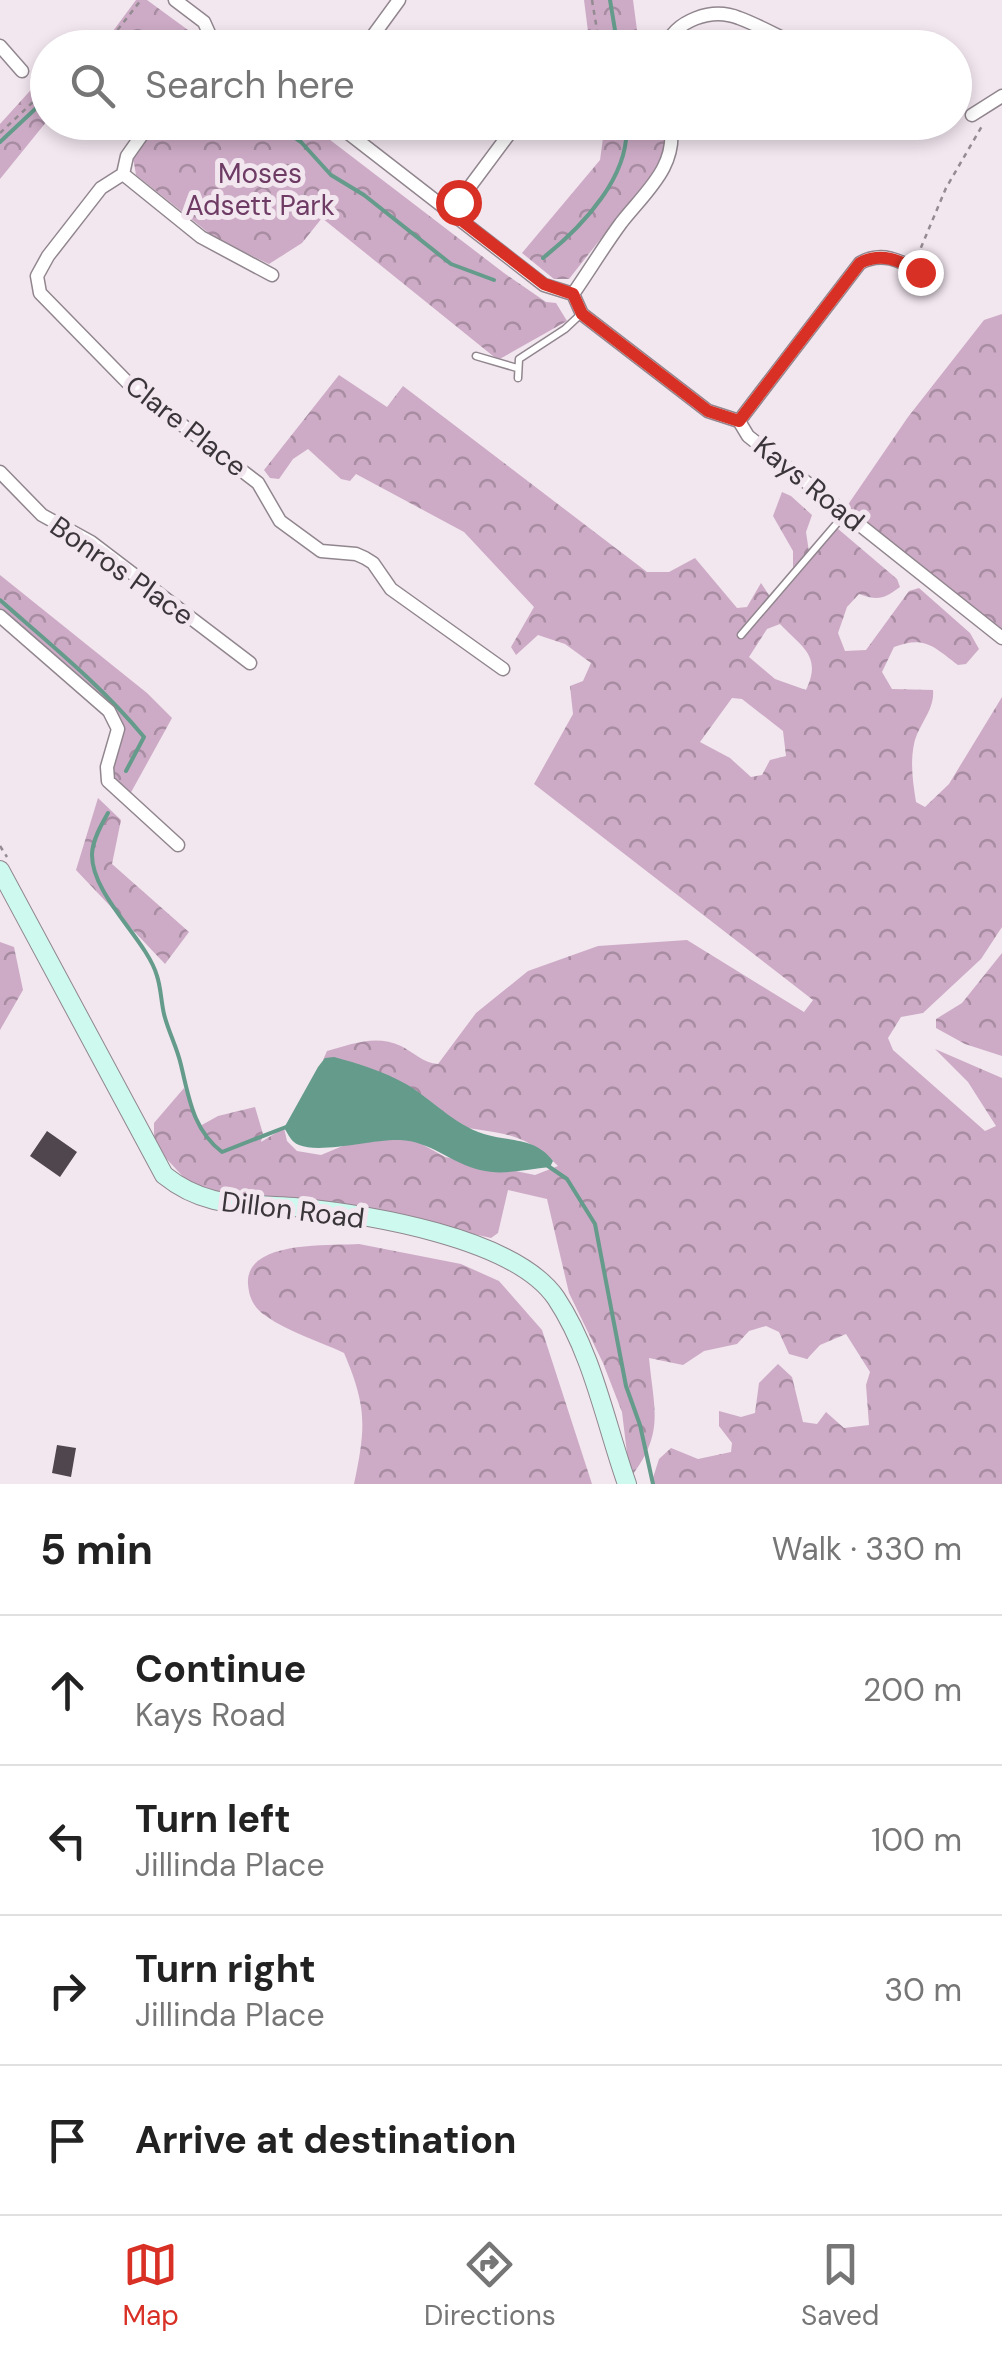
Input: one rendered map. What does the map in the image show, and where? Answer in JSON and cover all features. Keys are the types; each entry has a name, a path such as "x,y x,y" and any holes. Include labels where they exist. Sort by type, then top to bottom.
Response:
{"main road":[{"name":"Dillon Road","path":"0,870 164,1175 193,1195 213,1202 304,1208 386,1222 484,1248 524,1266 548,1288 577,1336 627,1484"}],"street":[{"path":"175,0 204,22 206,30"},
{"path":"378,30 400,0"},
{"path":"676,30 683,23 709,15 736,16 762,30"},
{"path":"0,46 22,71"},
{"name":"Clare Place","path":"139,140 127,156 123,174 105,184 40,268 36,284 46,301 130,385 258,483 280,522 321,551 365,558 391,589 503,669"},
{"path":"357,140 544,284 573,294 623,220 647,196 666,167 671,140"},
{"path":"451,212 505,140"},
{"path":"123,174 201,237 272,275"},
{"path":"739,421 860,263 873,256 893,258 916,270"},
{"name":"Kays Road","path":"573,294 582,314 708,411 739,421 748,436 1002,638"},
{"name":"Bonros Place","path":"0,472 42,515 91,542 250,663"},
{"path":"0,616 109,711 118,729 106,768 108,781 178,845"}],"lane":[{"path":"476,356 518,373 519,359 582,314"},
{"path":"741,636 844,514"}],"path":[{"path":"117,30 141,0"},
{"path":"592,0 597,30"},
{"path":"22,71 30,72"},
{"path":"0,133 30,106"},
{"path":"916,270 955,169 991,106"}],"green space":[{"path":"136,0 147,0 188,30 114,30"},
{"path":"584,0 633,0 637,30 588,30"},
{"path":"30,91 32,140 0,179 0,124"},
{"name":"Moses Adsett Park","path":"146,140 330,140 504,273 546,302 556,303 567,321 498,360 322,218 302,243 269,264 215,238 136,175 133,157"},
{"path":"603,140 665,140 661,162 645,189 625,208 569,279 554,279 522,253 600,160"},
{"path":"1002,314 1002,636 845,509 908,417 984,320"},
{"path":"339,375 387,407 403,386 647,572 669,572 695,558 737,608 747,607 761,583 771,598 793,579 793,551 773,516 782,492 812,515 806,532 809,552 828,530 837,528 897,579 900,587 890,594 876,598 859,594 847,607 838,633 845,651 866,650 909,591 919,588 970,633 979,649 966,664 958,665 929,645 914,642 894,647 882,672 892,689 933,690 912,759 916,802 925,807 949,784 1002,697 1002,927 981,959 923,1013 901,1017 888,1038 893,1050 985,1131 996,1126 968,1082 935,1049 1002,1078 1002,1484 651,1484 659,1459 671,1448 698,1459 731,1452 732,1443 719,1426 719,1411 741,1417 755,1413 759,1383 778,1364 792,1377 803,1422 817,1424 826,1412 844,1428 869,1425 866,1385 870,1372 846,1334 820,1345 807,1359 789,1354 779,1332 766,1326 749,1331 737,1344 704,1351 683,1365 649,1358 653,1434 630,1478 622,1412 569,1293 547,1199 508,1190 498,1233 491,1238 335,1202 213,1191 189,1183 163,1155 154,1136 154,1123 184,1088 200,1126 218,1116 255,1107 263,1134 261,1142 284,1128 287,1141 297,1151 321,1155 345,1145 409,1137 445,1157 535,1175 558,1166 517,1138 443,1122 400,1104 329,1067 323,1060 327,1051 364,1041 392,1042 438,1064 476,1013 528,971 598,946 687,940 804,1012 813,1000 534,784 573,714 570,686 583,681 591,663 565,644 538,635 516,655 511,647 534,607 464,532 356,474 350,481 341,479 308,449 293,459 279,479 270,478 264,470","holes":["780,624 808,653 812,669 806,690 775,679 749,657 767,629","732,698 742,699 783,731 786,756 770,760 762,775 751,777 730,758 700,742"]},
{"path":"0,575 147,693 172,718 129,796 111,777 120,725 0,612"},
{"path":"98,798 121,820 112,864 189,932 165,964 76,870"},
{"path":"0,942 14,947 23,990 0,1030"},
{"path":"1002,953 1002,1056 965,1044 936,1028 936,1019 962,1003"},
{"path":"359,1244 461,1264 499,1281 542,1330 592,1484 354,1484 362,1417 357,1388 344,1353 266,1316 253,1302 248,1284 251,1270 260,1259 274,1253 291,1248"}],"shaded area":[{"path":"334,1057 398,1080 473,1130 530,1144 553,1161 550,1167 498,1172 469,1167 411,1141 320,1148 299,1145 284,1128 318,1067 325,1058"}],"building":[{"path":"47,1131 77,1152 60,1177 30,1156"},
{"path":"57,1445 76,1448 71,1477 52,1473"}],"waterway":[{"path":"610,0 615,30"},
{"path":"0,142 30,114"},
{"path":"298,140 331,175 364,195 451,264 494,280"},
{"path":"543,258 601,198 613,180 626,140"},
{"path":"0,600 93,683 144,737 126,771"},
{"path":"108,813 94,844 94,870 110,902 151,962 198,1124 222,1152 286,1127"},
{"path":"548,1166 567,1179 595,1224 626,1386 640,1425 653,1484"}],"route":[{"path":"458,202 451,212 544,284 573,294 582,314 708,411 739,421 860,263 873,256 893,258 920,272"}]}
